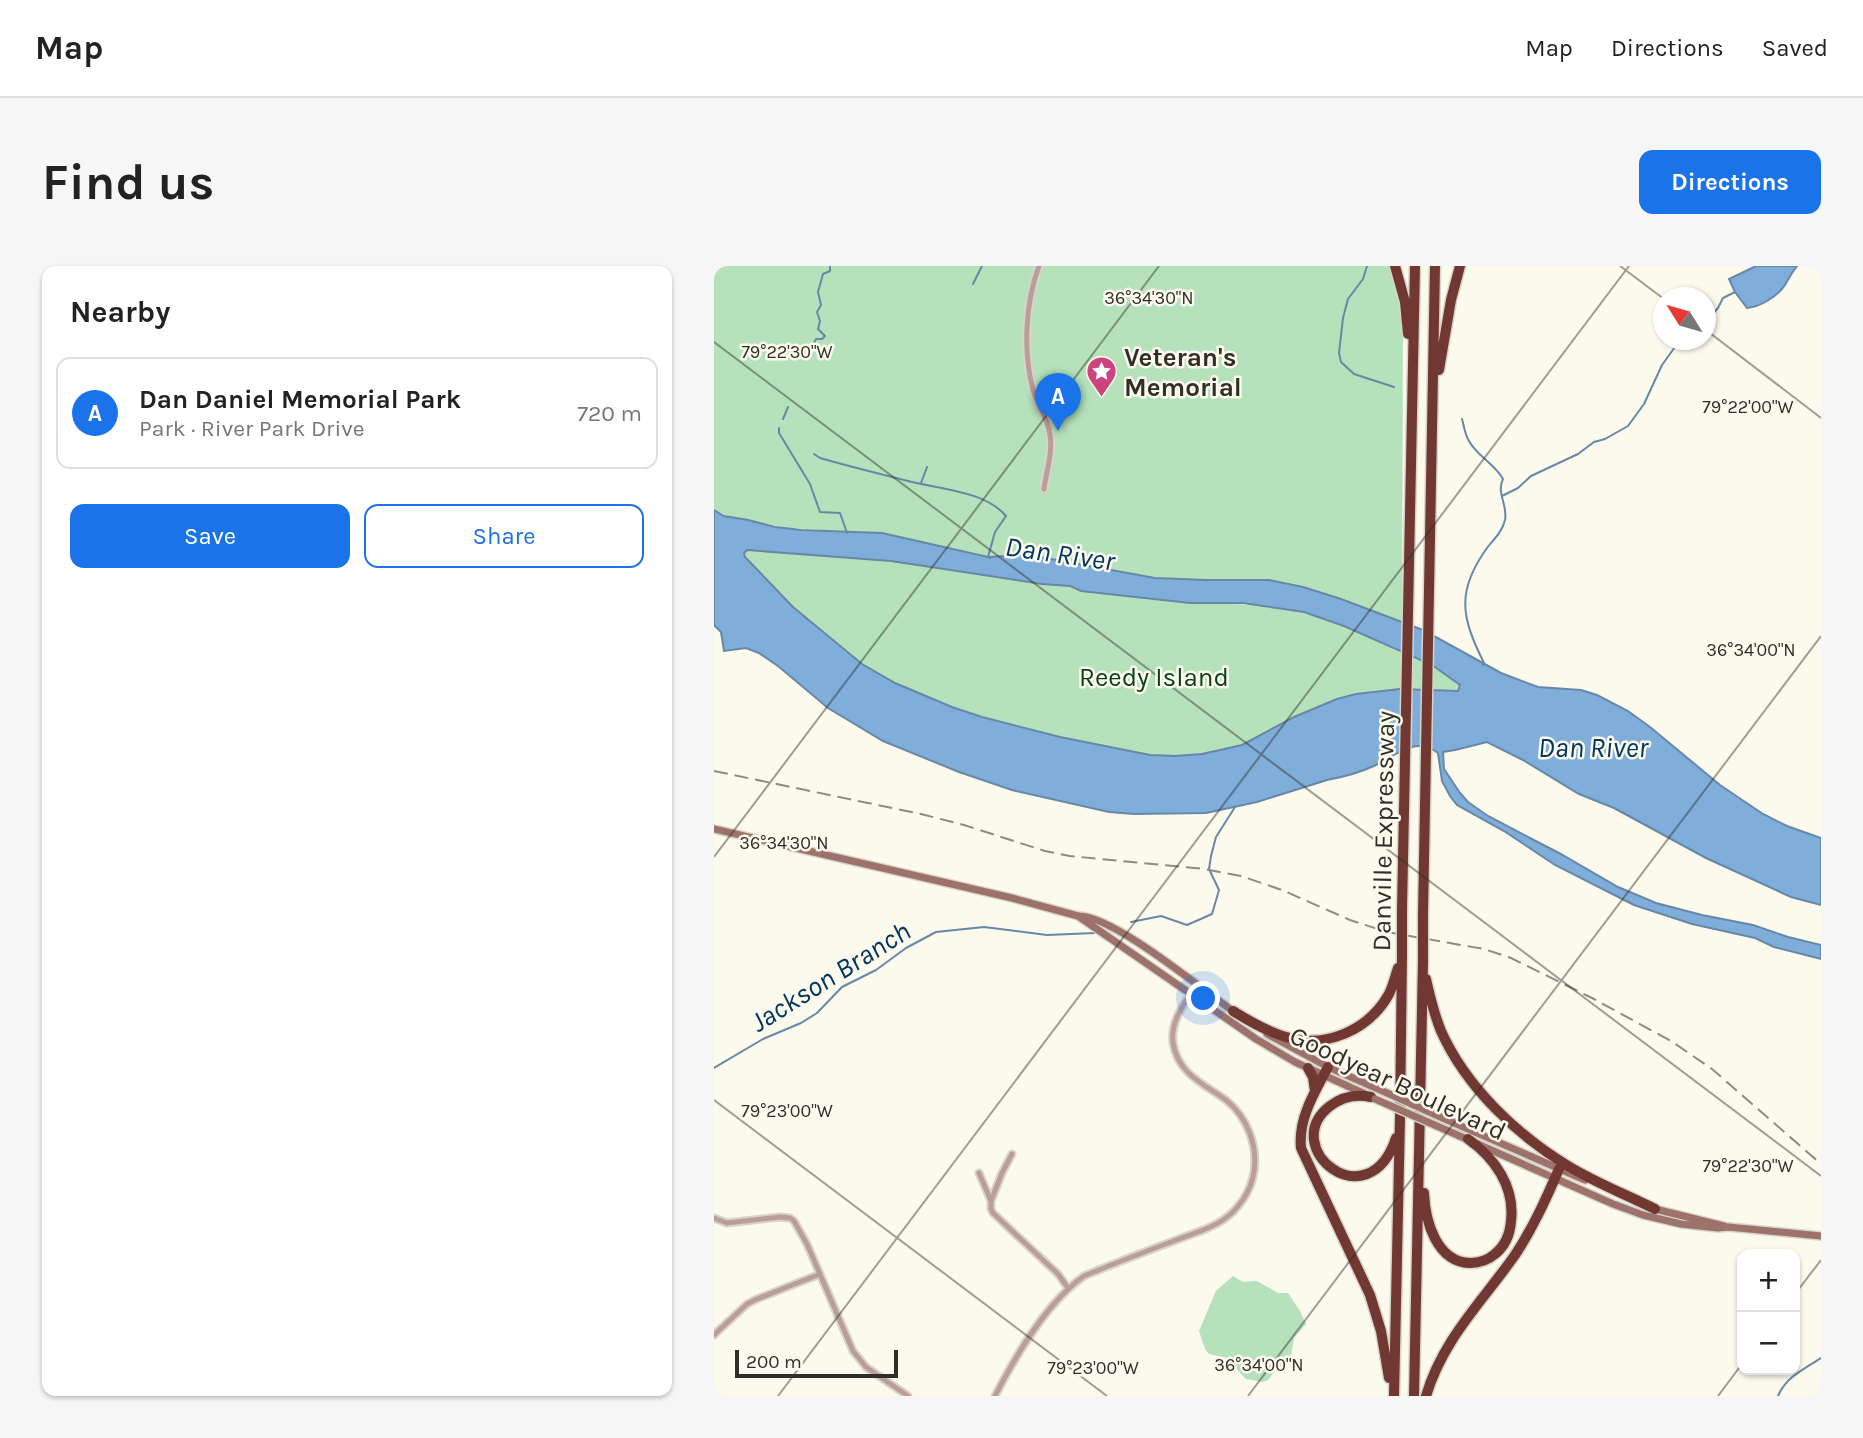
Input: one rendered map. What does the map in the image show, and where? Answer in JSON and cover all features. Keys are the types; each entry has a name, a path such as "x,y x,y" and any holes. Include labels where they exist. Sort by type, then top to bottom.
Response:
{"highway":[{"path":"1395,266 1407,323 1409,416 1412,429"},
{"name":"Danville Expressway","path":"1392,1396 1400,1124 1415,266"},
{"name":"Danville Expressway","path":"1415,1396 1435,266"},
{"path":"1432,468 1436,453 1441,349 1460,266"},
{"path":"1233,1011 1287,1038 1312,1041 1333,1038 1359,1026 1375,1012 1388,995 1402,956"},
{"path":"1423,965 1432,1006 1446,1040 1471,1079 1492,1104 1531,1139 1568,1166 1655,1209"},
{"path":"1308,1068 1313,1077 1315,1092"},
{"path":"1326,1071 1301,1129 1301,1148 1373,1304 1384,1346 1392,1396"},
{"path":"1374,1094 1344,1098 1328,1107 1319,1119 1315,1144 1320,1157 1329,1168 1354,1176 1373,1171 1390,1154 1400,1124"},
{"path":"1419,1162 1423,1167 1425,1210 1437,1244 1459,1261 1476,1262 1489,1258 1501,1248 1509,1233 1512,1213 1510,1195 1498,1169 1482,1150 1468,1139"},
{"path":"1426,1396 1444,1351 1526,1239 1557,1173"}],"main road":[{"name":"Goodyear Boulevard","path":"714,829 1096,919 1124,934 1233,1011 1326,1071 1446,1130 1655,1209 1728,1227 1821,1236"},
{"name":"Goodyear Boulevard","path":"1078,916 1256,1039 1308,1068 1326,1071"},
{"name":"Goodyear Boulevard","path":"1374,1094 1445,1119 1557,1173 1613,1204 1681,1224 1728,1227"}],"street":[{"path":"1039,266 1030,307 1028,352 1033,387 1050,436 1044,489"},
{"path":"996,1396 1020,1350 1068,1288 1084,1276 1219,1223 1239,1205 1249,1189 1255,1161 1252,1139 1245,1122 1228,1102 1188,1074 1175,1051 1173,1035 1178,1013 1197,985"},
{"path":"1012,1154 991,1201 991,1209 1058,1274 1068,1288"},
{"path":"979,1173 991,1201"},
{"path":"714,1218 727,1223 780,1217 790,1218 797,1224 853,1351 866,1367 897,1393 908,1396"},
{"path":"714,1335 747,1304 820,1274"}],"green space":[{"path":"714,266 1390,266 1399,295 1403,325 1402,626 1168,581 990,558 879,533 787,528 730,517 714,510"},
{"name":"Reedy Island","path":"747,550 891,561 1070,586 1075,590 1295,610 1327,620 1433,667 1460,685 1458,691 1400,689 1337,699 1294,717 1242,745 1202,754 1150,755 1060,737 982,717 895,683 862,664 793,607 745,557 744,552"},
{"path":"1233,1276 1243,1282 1257,1281 1278,1293 1288,1293 1306,1324 1294,1338 1291,1356 1282,1369 1275,1371 1263,1382 1246,1379 1226,1358 1209,1354 1199,1331 1216,1291"}],"water":[{"path":"1756,266 1797,266 1778,293 1763,303 1747,308 1729,279"},
{"name":"Dan River","path":"714,510 724,516 775,527 882,533 988,557 1029,555 1155,578 1269,580 1303,587 1423,630 1501,673 1538,687 1581,690 1597,695 1628,711 1720,785 1763,814 1821,838 1821,905 1791,897 1706,858 1614,808 1579,794 1487,742 1443,752 1444,769 1460,793 1488,816 1618,887 1656,903 1753,925 1821,945 1821,959 1774,947 1755,938 1692,924 1634,905 1555,865 1504,831 1457,805 1442,781 1438,753 1430,748 1422,746 1406,749 1358,772 1257,802 1206,813 1109,812 1012,790 883,741 828,708 759,653 746,648 724,651 721,632 714,625","holes":["747,550 891,561 1070,586 1081,591 1190,603 1243,603 1304,612 1344,626 1432,665 1460,685 1458,691 1400,689 1356,694 1294,717 1242,745 1202,754 1150,755 1060,737 982,717 895,683 862,664 793,607 744,553"]}],"waterway":[{"path":"809,355 816,339 825,336 818,329 820,321 817,312 821,305 818,292 823,274 830,271 830,266"},
{"path":"973,284 982,266"},
{"path":"1367,266 1363,279 1348,299 1339,353 1341,362 1354,374 1394,387"},
{"path":"1716,310 1723,298 1735,292"},
{"path":"1502,496 1518,488 1531,476 1628,426 1644,404 1662,365 1673,350"},
{"path":"783,419 788,407"},
{"path":"1462,419 1466,436 1472,446 1503,479 1501,489 1504,524 1477,563 1466,591 1465,604 1470,632 1483,665"},
{"path":"779,428 779,433 810,484 820,512 840,513 847,533"},
{"path":"814,454 852,467 959,492 997,507 1006,516 995,532 988,557 990,558"},
{"path":"921,483 927,467"},
{"name":"Jackson Branch","path":"1131,922 1161,916 1187,925 1212,914 1219,890 1209,869 1211,856 1216,837 1235,807"},
{"name":"Jackson Branch","path":"714,1068 763,1039 801,1023 817,1013 842,987 876,970 906,948 936,932 984,927 1047,935 1095,933"},
{"path":"1778,1396 1791,1379 1821,1358"}],"railway":[{"path":"714,771 921,814 1070,856 1204,869 1241,876 1387,932 1484,949 1511,958 1671,1041 1712,1069 1821,1164"}],"place":[{"name":"Veteran's Memorial","path":"1101,399"},
{"name":"Dan Daniel Memorial Park","path":"1058,431"}]}
